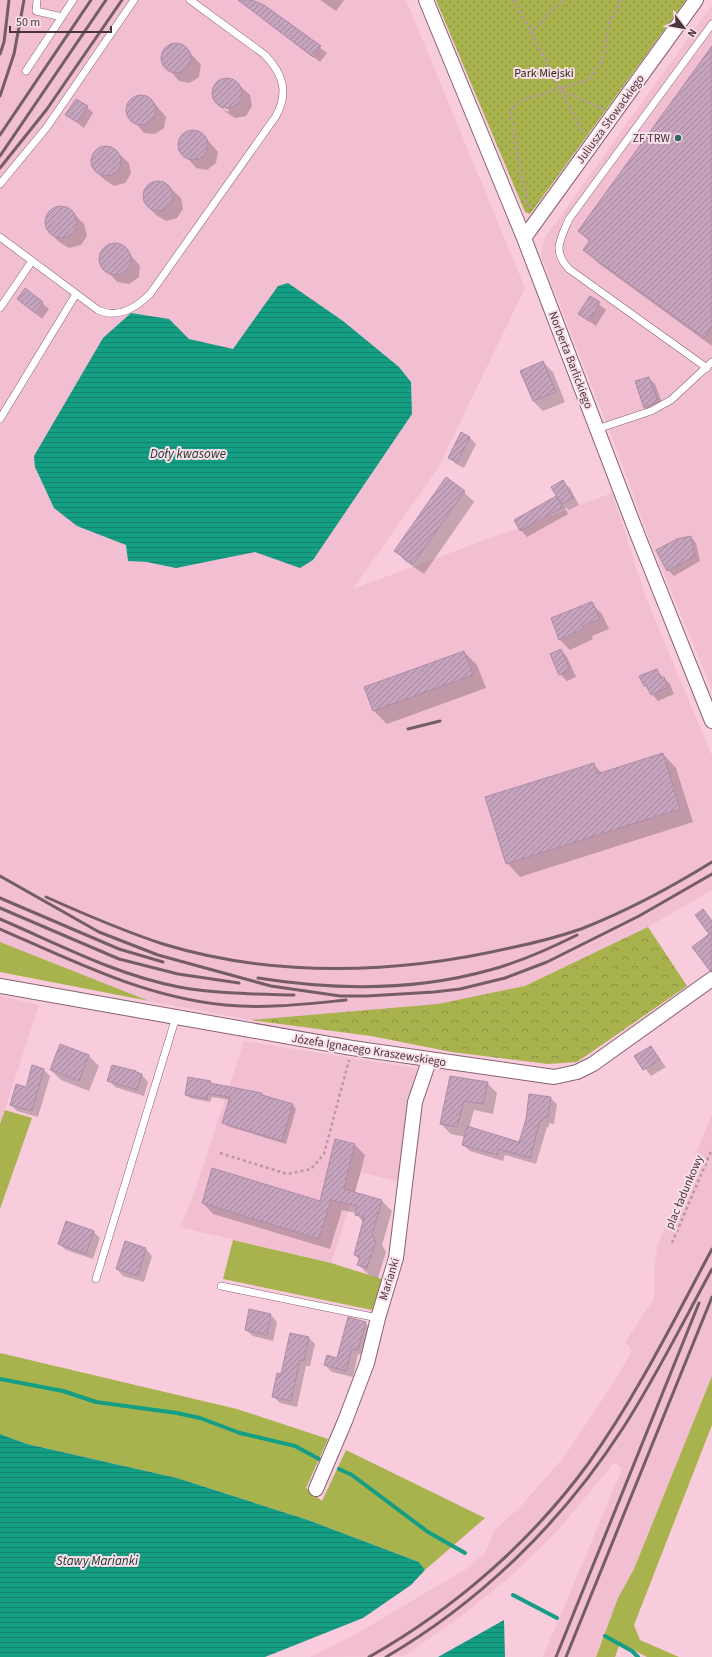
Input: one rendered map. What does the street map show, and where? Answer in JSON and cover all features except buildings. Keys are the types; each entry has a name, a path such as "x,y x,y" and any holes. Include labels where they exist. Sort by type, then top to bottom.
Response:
{"street":[{"name":"Norberta Barlickiego","path":"426,0 524,238 597,429 711,715"},
{"name":"Juliusza Słowackiego","path":"524,238 696,0"},
{"name":"Józefa Ignacego Kraszewskiego","path":"0,986 429,1061 546,1077 569,1074 584,1069 712,979"},
{"name":"Marianki","path":"316,1489 345,1421 367,1363 378,1318 396,1258 415,1102 429,1061"}],"lane":[{"path":"37,0 36,11 62,17"},
{"path":"26,71 73,0"},
{"path":"0,184 47,127 134,0"},
{"path":"0,237 98,310 106,314 125,311 144,300 164,275 282,105 283,85 274,64 266,55 190,0"},
{"path":"707,368 569,269 562,261 558,253 560,239 570,219 712,24"},
{"path":"0,308 32,261"},
{"path":"0,419 76,294"},
{"path":"597,429 651,411 671,400 712,362"},
{"path":"96,1279 176,1017"},
{"path":"221,1286 378,1318"}],"path":[{"path":"514,0 584,134"},
{"path":"531,33 555,7 565,0"},
{"path":"527,206 510,110 522,100 588,80 602,61 610,24 621,0"},
{"path":"561,89 602,110"},
{"path":"220,1153 287,1174 311,1169 324,1154 352,1048"},
{"name":"plac ładunkowy","path":"672,1243 712,1149"}],"shaded area":[{"path":"0,0 406,0 525,288 438,468 353,589 612,493 646,598 712,756 712,890 648,927 687,986 577,1062 548,1064 452,1052 371,1036 251,1020 149,1001 0,942"},
{"name":"ZF TRW","path":"712,5 712,689 648,536 623,466 541,256 544,239"},
{"path":"0,996 39,1005 0,1124"},
{"path":"244,1041 419,1069 399,1182 361,1172 331,1263 180,1227 193,1197"},
{"path":"712,1114 712,1376 634,1569 618,1598 596,1657 543,1657 622,1469 616,1464 613,1464 559,1529 510,1577 460,1617 404,1656 310,1657 356,1634 466,1569 486,1552 494,1531 520,1507 564,1457 612,1385 632,1351 625,1342 654,1299 654,1272 657,1247"}],"green space":[{"name":"Park Miejski","path":"436,0 686,0 530,214 525,212"},
{"path":"648,927 687,986 577,1062 548,1064 452,1052 371,1036 251,1020 438,1004 525,986"},
{"path":"0,942 149,1001 0,972"},
{"path":"5,1110 32,1118 0,1209 0,1124"},
{"path":"233,1240 331,1263 382,1279 372,1310 223,1279"},
{"path":"0,1353 237,1409 328,1439 306,1488 322,1501 346,1450 485,1518 425,1570 419,1562 308,1520 177,1478 27,1444 0,1434"},
{"path":"712,1376 712,1425 634,1625 640,1640 679,1657 647,1657 620,1643 615,1657 596,1657 618,1598 634,1569"}],"water":[{"name":"Doły kwasowe","path":"288,283 343,321 399,367 411,382 412,414 313,560 300,568 255,552 176,568 147,562 128,561 126,545 77,526 54,508 35,467 34,456 103,338 131,313 169,319 189,339 233,349 278,286"},
{"name":"Stawy Marianki","path":"0,1434 27,1444 177,1478 308,1520 419,1562 425,1570 411,1585 363,1618 265,1657 0,1657"},
{"path":"504,1620 505,1657 438,1657"}],"waterway":[{"path":"0,1379 63,1391 96,1402 177,1413 200,1418 240,1433 295,1446 319,1459"},
{"path":"339,1469 352,1475 428,1532 465,1553"},
{"path":"513,1595 557,1618"},
{"path":"605,1636 632,1651 638,1657"}],"railway":[{"path":"0,54 4,42 9,0"},
{"path":"0,96 14,54 24,0"},
{"path":"0,135 91,0"},
{"path":"0,156 106,0"},
{"path":"0,168 47,109 122,0"},
{"path":"408,729 440,721"},
{"path":"46,897 133,934 205,955 248,963 292,967 380,967 467,957 528,944 572,932 632,907 712,862"},
{"path":"0,876 99,932 158,955 271,986 340,996 367,996 460,989 505,978 547,962 639,916 712,874"},
{"path":"0,898 119,949 163,962"},
{"path":"0,908 119,959 178,974 239,983"},
{"path":"0,919 110,967 156,982 208,991 294,995"},
{"path":"0,929 82,965 137,986 195,1001 240,1006 286,1006 346,1000"},
{"path":"258,978 315,985 345,986 403,985 433,982 462,977 501,967 534,955 577,935"},
{"path":"369,1657 431,1618 489,1572 516,1547 565,1493 606,1439 638,1386 712,1249"},
{"path":"386,1657 455,1611 487,1584 547,1527 574,1495 600,1462 635,1409 712,1269"},
{"path":"566,1657 712,1297"},
{"path":"556,1657 699,1303"}],"place":[{"name":"ZF TRW","path":"678,138"}]}
